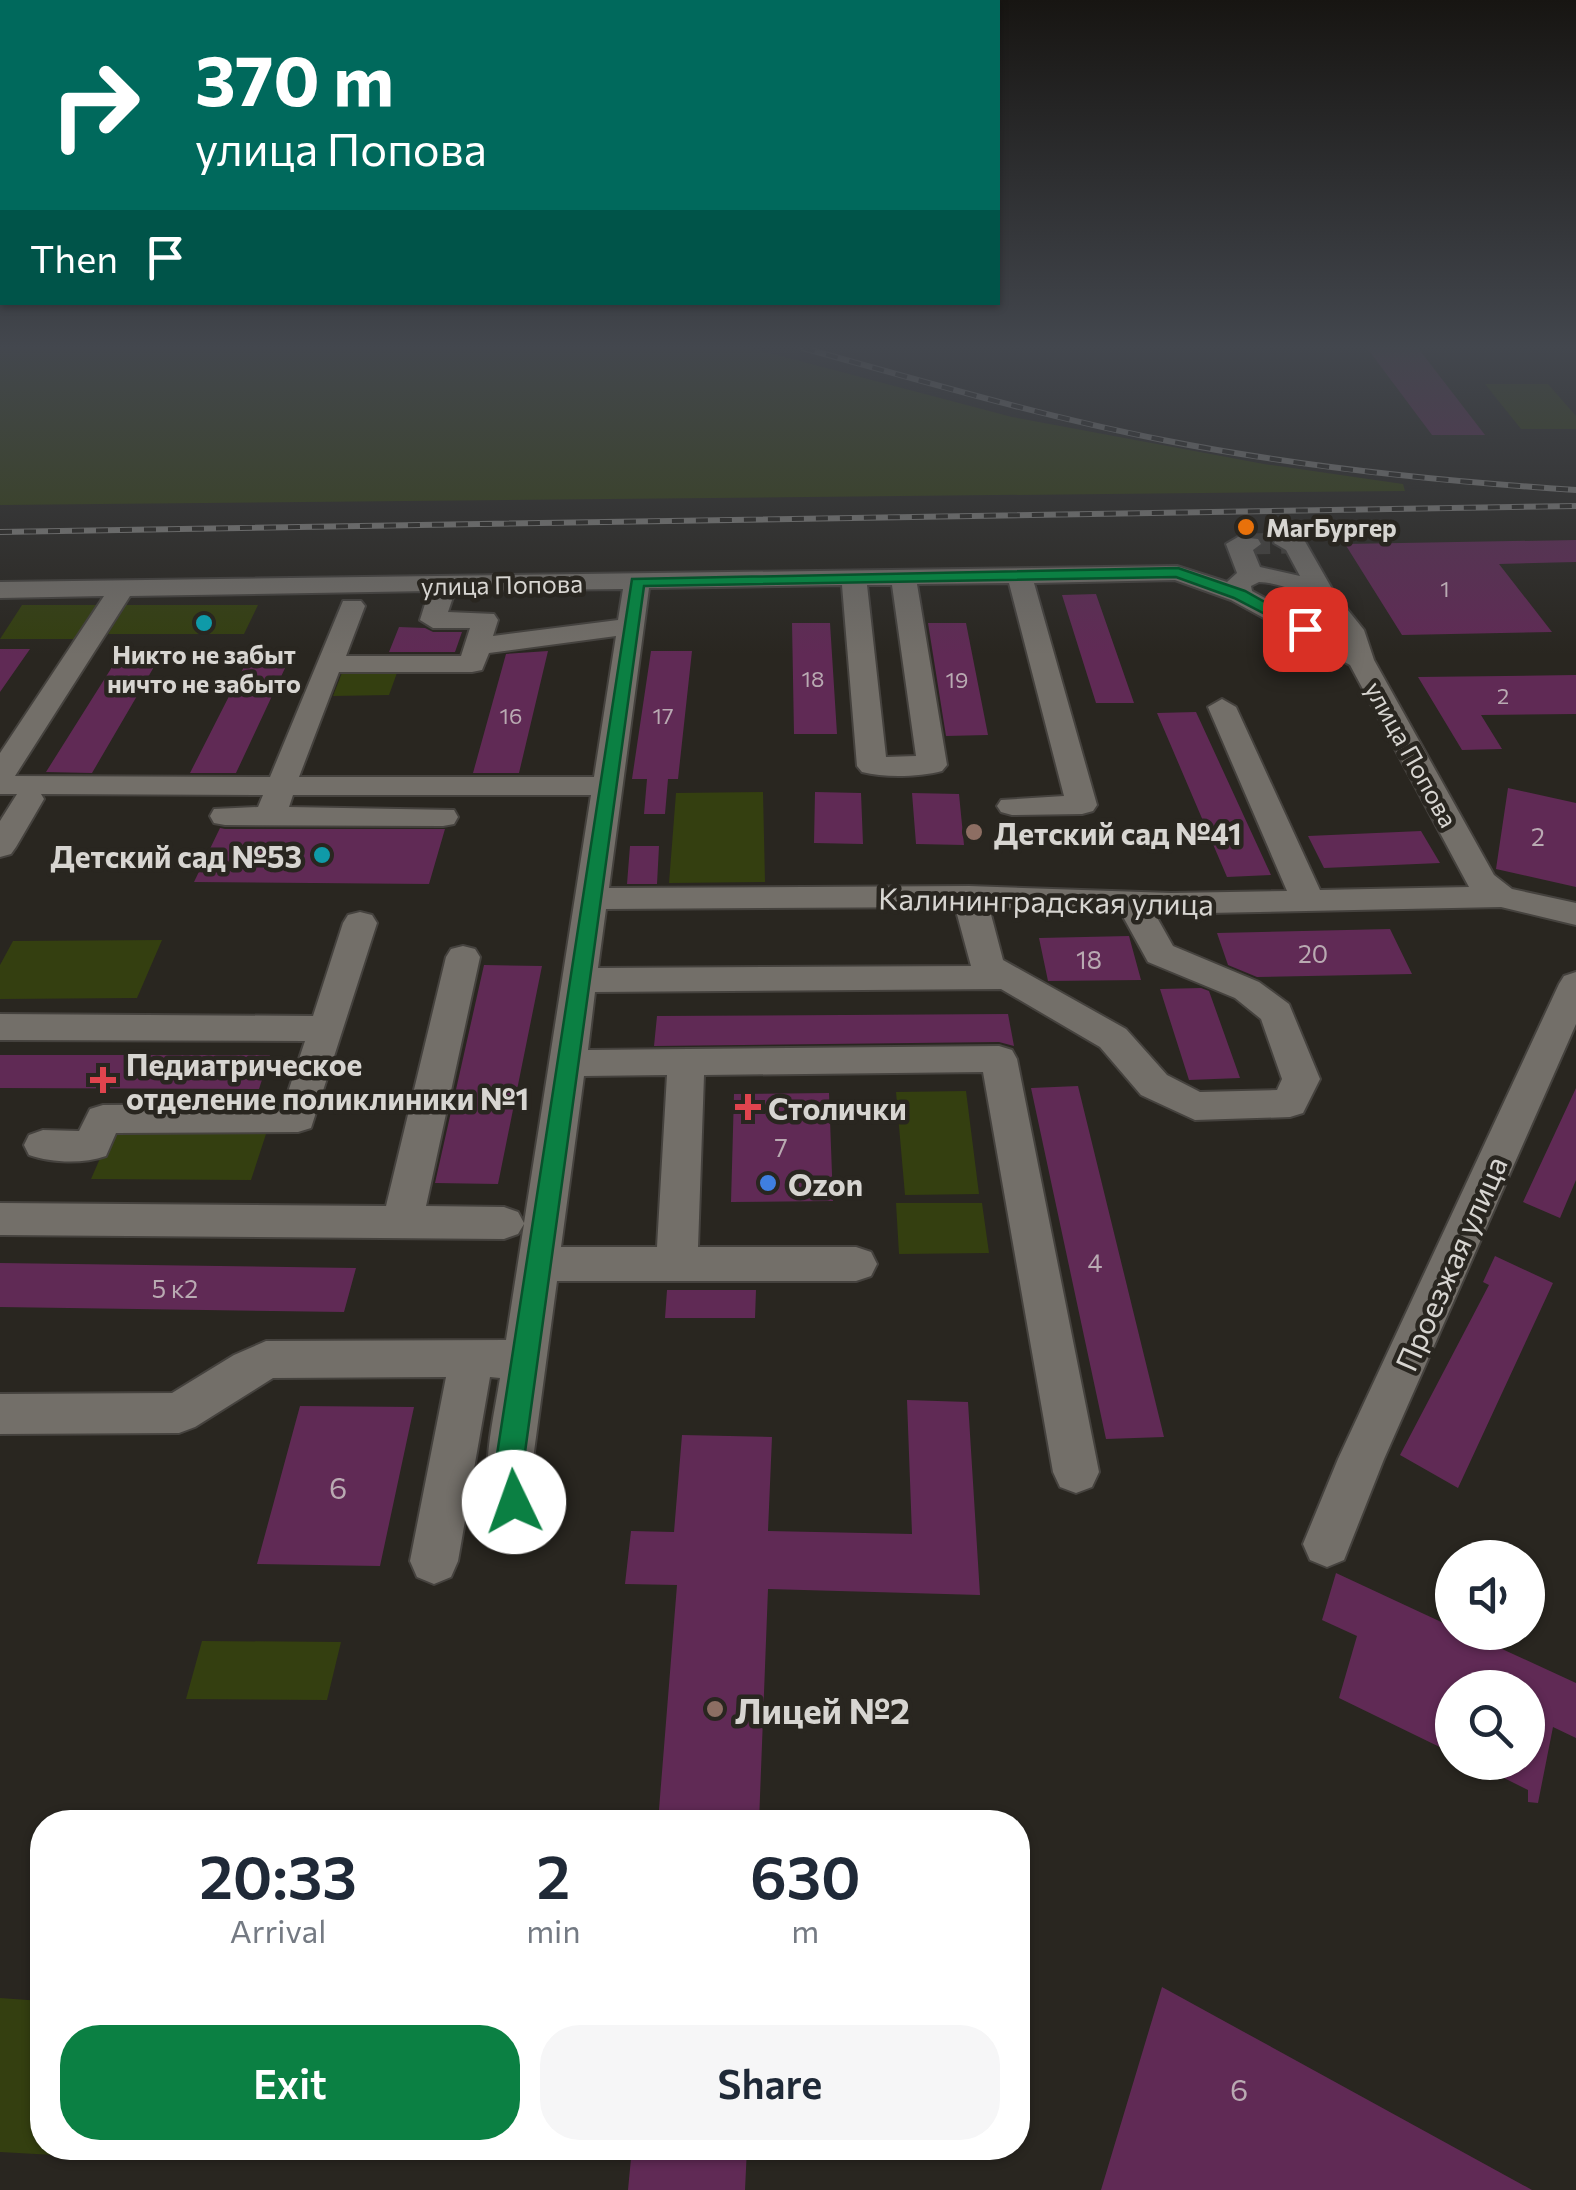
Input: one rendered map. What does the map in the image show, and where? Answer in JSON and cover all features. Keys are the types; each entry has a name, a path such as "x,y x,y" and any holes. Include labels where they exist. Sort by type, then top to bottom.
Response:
{"street":[{"path":"1286,543 1294,543 1356,636 1361,660"},
{"path":"1250,544 1238,544 1251,580"},
{"name":"улица Попова","path":"0,590 1178,572 1251,580 1331,601"},
{"path":"1012,806 1082,805 1019,574"},
{"path":"854,577 872,766 932,764 903,576"},
{"name":"улица Попова","path":"1251,580 1305,629 1361,660 1481,881 1501,897"},
{"path":"520,1530 508,1474 637,582"},
{"path":"329,664 472,664 485,620 434,620 444,584"},
{"path":"0,776 122,588"},
{"path":"1305,629 1336,622 1331,601"},
{"path":"270,816 352,606"},
{"path":"858,612 910,612"},
{"path":"478,646 628,627"},
{"path":"1222,707 1308,901"},
{"path":"0,785 284,776 449,765 444,801"},
{"path":"225,816 270,816 608,786"},
{"path":"0,799 29,799 0,847"},
{"path":"969,896 988,966 1113,1038 1154,1085 1195,1106 1290,1103 1301,1079 1276,1012 1247,990 1160,954 1131,901"},
{"name":"Калининградская улица","path":"592,899 969,896 1308,901 1501,897 1576,914"},
{"path":"43,1145 92,1146 103,1119 298,1118 360,924"},
{"path":"402,1223 463,956"},
{"path":"580,980 1007,977"},
{"name":"Проезжая улица","path":"1327,1544 1361,1459 1576,984"},
{"path":"0,1027 327,1028"},
{"path":"568,1063 998,1060 1076,1472"},
{"path":"676,1264 686,1062"},
{"path":"0,1219 504,1224"},
{"path":"538,1264 856,1264"},
{"path":"0,1414 179,1413 250,1368 277,1358 524,1360"},
{"path":"434,1561 472,1359"}],"green space":[{"path":"0,450 1190,450 1403,484 1405,491 0,505"},
{"path":"22,605 105,605 82,639 0,639"},
{"path":"126,605 258,605 244,634 108,634"},
{"path":"343,670 398,670 389,695 333,696"},
{"path":"763,792 765,882 669,883 676,793"},
{"path":"162,940 137,998 0,999 0,965 13,941"},
{"path":"966,1091 979,1194 905,1195 896,1092"},
{"path":"112,1131 267,1131 251,1180 91,1179"},
{"path":"896,1203 982,1203 989,1253 899,1254"},
{"path":"202,1641 341,1642 327,1700 186,1699"},
{"path":"0,1998 30,2000 30,2154 0,2152"}],"building":[{"path":"1576,540 1576,562 1499,564 1552,632 1402,635 1345,544"},
{"path":"1096,594 1134,703 1096,703 1062,595"},
{"path":"792,623 830,623 837,734 794,734"},
{"path":"928,623 966,623 988,735 946,736"},
{"path":"399,627 462,632 455,652 389,652"},
{"path":"124,648 165,648 92,773 46,772"},
{"path":"0,649 30,649 0,692"},
{"path":"252,651 293,651 236,773 190,773"},
{"path":"548,651 519,773 473,773 506,654"},
{"path":"651,651 692,651 678,779 668,779 665,814 644,814 647,779 632,779"},
{"path":"1576,675 1576,714 1481,715 1502,749 1462,750 1418,677"},
{"path":"1196,712 1271,875 1227,877 1157,713"},
{"path":"1508,788 1576,803 1576,887 1496,869"},
{"path":"815,792 861,793 863,844 814,843"},
{"path":"912,793 959,794 964,845 916,844"},
{"name":"Детский сад №53","path":"220,828 445,829 429,884 194,882"},
{"path":"1421,831 1440,863 1324,868 1308,836"},
{"path":"630,846 659,846 657,884 627,884"},
{"path":"1390,929 1412,974 1257,977 1228,965 1217,933"},
{"path":"1129,936 1141,980 1048,981 1039,938"},
{"path":"484,965 542,966 498,1184 435,1183"},
{"path":"1160,989 1209,991 1240,1078 1189,1080"},
{"path":"1008,1014 1014,1046 999,1042 654,1046 657,1016"},
{"path":"0,1055 270,1055 259,1089 0,1088"},
{"path":"1078,1086 1164,1437 1106,1439 1031,1088"},
{"path":"1576,1088 1576,1180 1560,1218 1523,1202"},
{"path":"829,1093 833,1201 731,1202 734,1094"},
{"path":"1495,1256 1553,1283 1458,1488 1400,1455 1489,1285 1483,1282"},
{"path":"0,1263 356,1268 344,1312 0,1307"},
{"path":"667,1290 756,1290 755,1318 665,1318"},
{"name":"Лицей №2","path":"907,1400 968,1402 980,1595 768,1589 759,1810 659,1810 677,1585 625,1584 631,1531 674,1532 682,1435 772,1437 768,1531 912,1534"},
{"path":"300,1406 414,1407 380,1566 257,1564"},
{"path":"1336,1573 1435,1619 1435,1650 1504,1650 1576,1683 1576,1738 1553,1727 1545,1768 1545,1670 1435,1670 1435,1745 1339,1698 1357,1636 1322,1620"},
{"path":"1508,1780 1543,1780 1538,1803 1528,1802 1528,1790"},
{"path":"1162,1987 1532,2190 1101,2190"},
{"path":"631,2160 746,2160 745,2190 628,2190"}],"tunnel":[{"path":"1249,544 1286,543"}],"railway":[{"path":"1215,450 1368,472 1576,490"},
{"path":"0,532 1576,506"}],"place":[{"name":"МагБургер","path":"1246,527"},
{"name":"Никто не забыт ничто не забыто","path":"204,623"},
{"name":"Детский сад №41","path":"974,832"},
{"name":"Детский сад №53","path":"322,855"},
{"name":"Педиатрическое отделение поликлиники №1","path":"103,1080"},
{"name":"Столички","path":"748,1107"},
{"name":"Ozon","path":"768,1183"},
{"name":"Лицей №2","path":"715,1709"}],"route":[{"path":"514,1502 508,1474 637,582 1178,572 1240,595 1305,629"}]}
